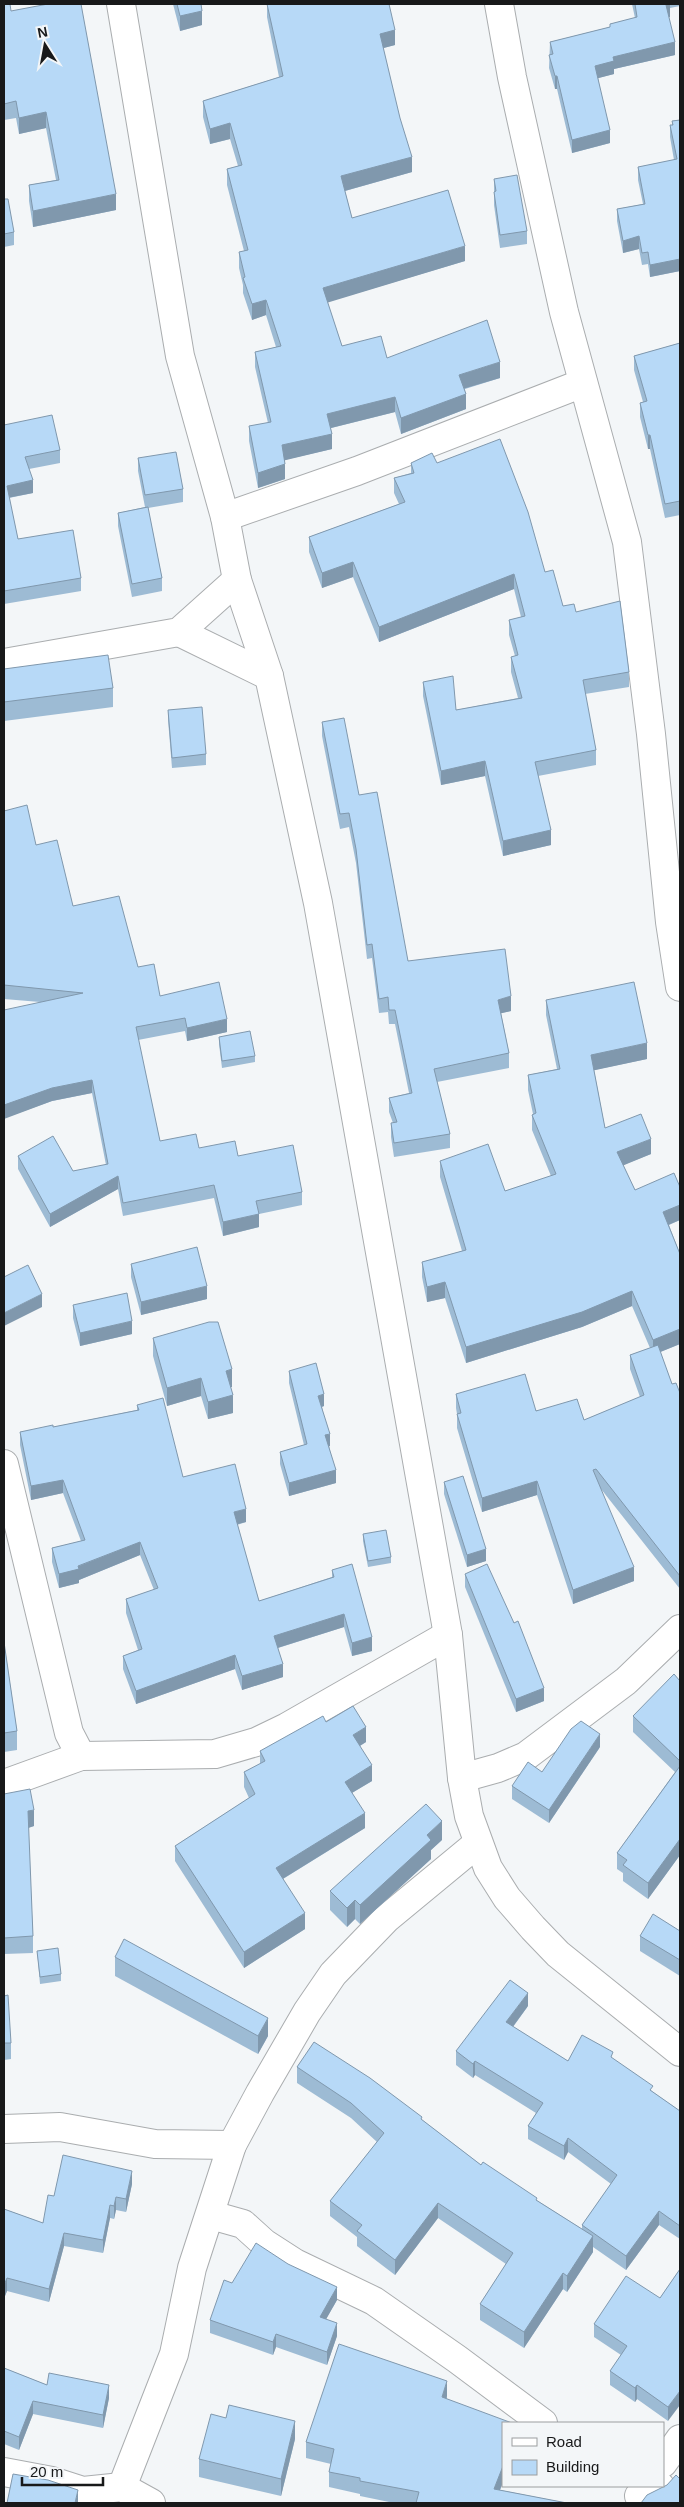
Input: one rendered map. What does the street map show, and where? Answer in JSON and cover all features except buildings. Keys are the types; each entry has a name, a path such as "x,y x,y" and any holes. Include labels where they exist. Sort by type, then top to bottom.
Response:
{"street":[{"path":"121,4 180,356 225,517 237,580 269,676 322,922 448,1635 462,1778 470,1816 488,1868 507,1898 558,1954 680,2052"},
{"path":"499,4 512,77 564,312 627,542 651,734 670,922 680,987"},
{"path":"225,517 357,471 582,383"},
{"path":"4,663 179,632 237,580"},
{"path":"179,632 269,676"},
{"path":"4,1464 69,1733 81,1756"},
{"path":"462,1778 498,1768 526,1756 626,1681 680,1629"},
{"path":"4,1784 81,1756 215,1754 256,1742 287,1727 448,1635"},
{"path":"122,2487 174,2354 192,2268 211,2215 232,2145 307,2012 333,1974 386,1919 478,1843"},
{"path":"4,2129 60,2128 155,2144 232,2145"},
{"path":"211,2215 244,2224 264,2243 295,2263 374,2301 457,2359 541,2422"},
{"path":"664,2462 680,2439"},
{"path":"4,2472 52,2481 83,2491 122,2487 151,2503"},
{"path":"664,2483 671,2480 680,2481"}]}
